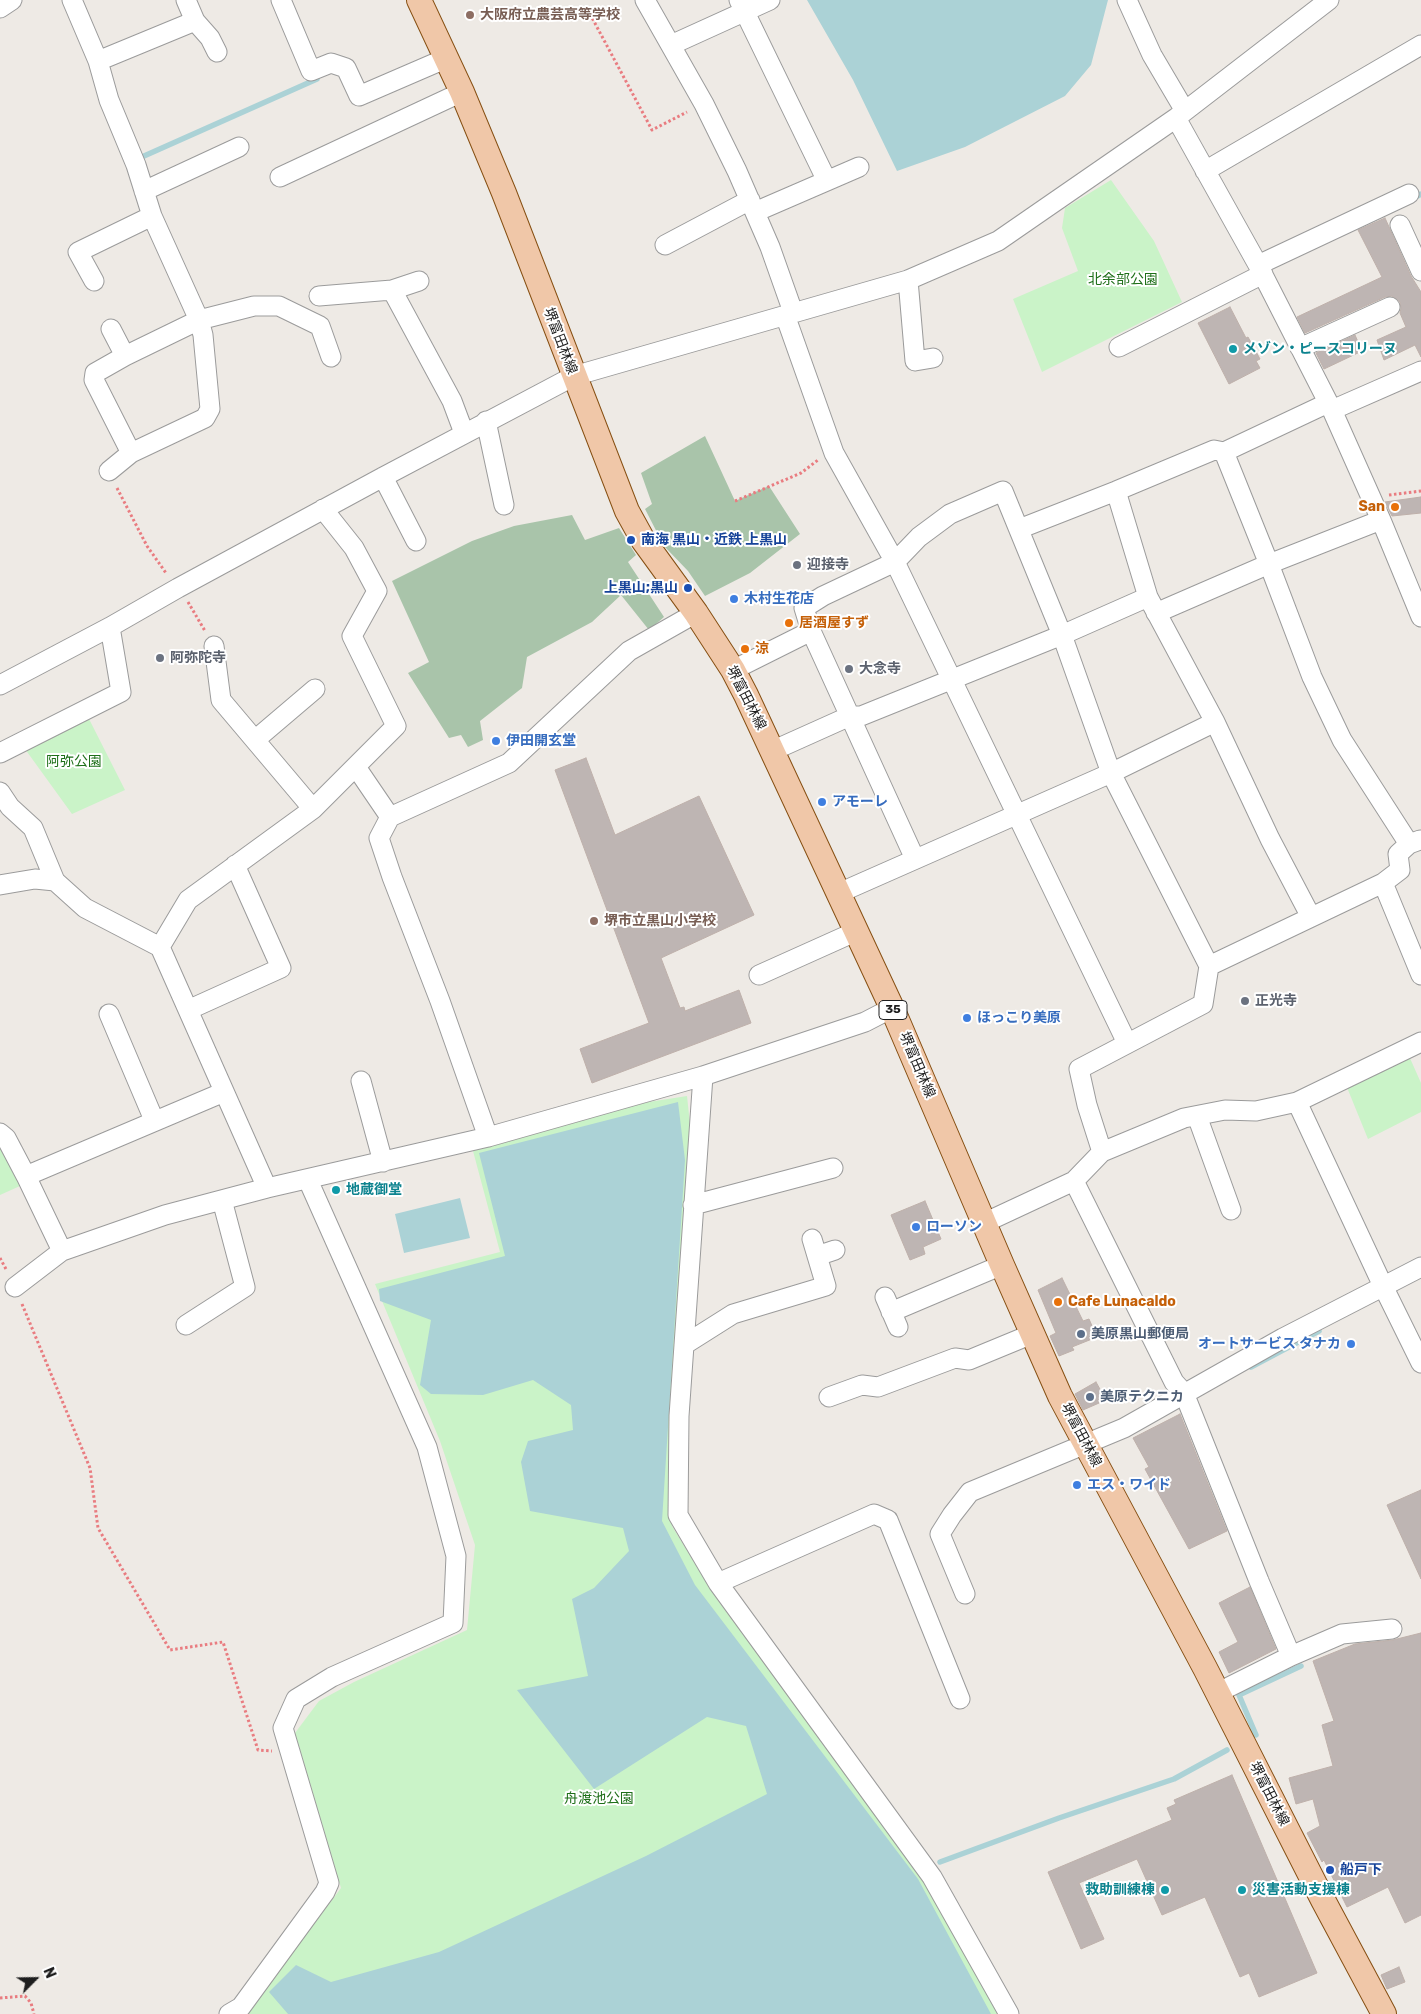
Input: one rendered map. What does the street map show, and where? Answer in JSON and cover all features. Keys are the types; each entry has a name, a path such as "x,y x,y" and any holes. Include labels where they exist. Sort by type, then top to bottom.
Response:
{"main road":[{"name":"堺富田林線","path":"419,0 462,92 504,192 627,512 643,540 696,613 733,670 892,1008 1060,1396 1384,2014"}],"street":[{"path":"0,8 12,0"},
{"path":"72,0 98,61 109,100 136,165 152,216 199,320 203,335 210,410 205,418 131,454 110,471"},
{"path":"186,0 195,20 210,38 217,52"},
{"path":"281,0 311,71 331,63 346,68 359,96 446,58"},
{"path":"645,0 704,104 752,206 833,449 895,562 1126,1043"},
{"path":"671,46 742,6 770,0"},
{"path":"0,685 110,627 178,588 486,421 574,376 908,280 998,241 1181,114 1329,0"},
{"path":"1132,2 1152,56 1181,114 1206,171 1261,270 1330,406 1381,520 1421,618"},
{"path":"742,6 827,181"},
{"path":"98,61 195,20"},
{"path":"1206,171 1421,45"},
{"path":"280,177 462,92"},
{"path":"144,191 238,147"},
{"path":"665,245 752,206 827,181 858,167"},
{"path":"1119,347 1261,270 1409,194"},
{"path":"94,281 78,252 152,216"},
{"path":"1400,225 1421,271"},
{"path":"908,280 916,361 933,358"},
{"path":"319,296 392,290 419,281"},
{"path":"392,290 452,401 464,433"},
{"path":"131,454 94,380 96,373 125,356 199,320 254,306 279,306 320,326 331,357"},
{"path":"1300,348 1390,307"},
{"path":"111,329 125,356"},
{"path":"1019,529 1116,492 1214,450 1224,452 1330,406 1421,371"},
{"path":"486,421 504,505"},
{"path":"1209,966 1383,883 1400,870 1398,854 1415,842 1342,740 1312,677 1224,452"},
{"path":"383,477 416,542"},
{"path":"915,859 811,631 804,608 823,596 895,562 919,537 950,514 1003,491 1062,634 1110,773 1209,966 1203,1004 1078,1069 1102,1152"},
{"path":"1116,492 1152,605 1215,722 1270,838 1311,917"},
{"path":"160,947 188,900 313,809 396,726 352,636 376,591 354,548 323,509"},
{"path":"772,751 850,716 861,716 1062,634 1269,564 1381,520"},
{"path":"488,1137 379,838 390,816 509,763 629,651 696,613"},
{"path":"0,753 121,692 110,627"},
{"path":"733,670 811,631"},
{"path":"214,646 221,700 313,809"},
{"path":"255,740 315,689"},
{"path":"839,892 1110,773 1215,722"},
{"path":"356,767 390,816"},
{"path":"0,792 10,807 34,828 55,881 84,908 160,947 267,1188"},
{"path":"188,1010 281,968 236,865"},
{"path":"0,885 35,879 55,881"},
{"path":"1383,883 1421,975"},
{"path":"759,975 795,967 856,930"},
{"path":"15,1287 62,1251 165,1214 267,1188 488,1137 703,1076 865,1022 892,1008"},
{"path":"109,1014 154,1120"},
{"path":"984,1222 1074,1182 1102,1152 1184,1118 1225,1110 1256,1111 1297,1102 1421,1042"},
{"path":"703,1076 679,1416 678,1515 718,1583 932,1877 1009,2014"},
{"path":"361,1081 382,1162"},
{"path":"26,1176 154,1120 224,1092"},
{"path":"1297,1102 1421,1363"},
{"path":"1197,1116 1232,1210"},
{"path":"3,1135 26,1176 62,1251"},
{"path":"693,1205 833,1168"},
{"path":"229,2014 241,2007 325,1892 329,1883 283,1728 296,1699 332,1677 453,1623 456,1556 427,1447 308,1180"},
{"path":"1074,1182 1174,1382 1184,1393 1291,1656"},
{"path":"186,1326 245,1287 222,1200"},
{"path":"684,1345 734,1314 826,1286 814,1248 835,1250"},
{"path":"891,1312 1002,1265"},
{"path":"965,1594 940,1534 970,1492 1124,1428 1184,1393 1421,1267"},
{"path":"830,1397 862,1384 878,1387 955,1358 970,1360 1032,1334"},
{"path":"718,1583 874,1514 888,1520 960,1699"},
{"path":"1217,1693 1291,1656 1342,1634 1392,1629"}],"path":[{"path":"590,14 652,130 704,104"},
{"path":"735,501 800,473 833,449"},
{"path":"110,471 147,546 184,594 214,646"},
{"path":"1371,497 1421,491"},
{"path":"15,1287 90,1468 98,1528 170,1650 223,1642 258,1750 290,1752"},
{"path":"0,1998 25,1996 32,2003 34,2014"}],"green space":[{"name":"北余部公園","path":"1111,180 1154,241 1182,302 1042,372 1013,299 1078,271 1062,228 1065,208"},
{"path":"705,436 735,501 769,486 800,534 750,573 705,596 688,571 664,546 645,509 652,504 641,473"},
{"path":"572,515 585,540 619,528 636,555 628,562 664,617 649,630 621,595 592,622 527,657 522,688 480,721 483,740 468,747 461,735 449,738 408,673 429,662 392,581 472,541 514,526"},
{"name":"阿弥公園","path":"88,717 125,790 72,814 25,749"},
{"path":"1409,1056 1421,1083 1421,1112 1368,1139 1346,1085"},
{"name":"舟渡池公園","path":"687,1096 691,1133 672,1484 672,1526 717,1599 926,1883 1000,2014 240,2014 255,2002 341,1888 295,1733 319,1701 354,1682 467,1630 475,1545 440,1441 375,1284 500,1252 473,1151 623,1106"},
{"path":"0,1146 2,1146 20,1186 0,1195"}],"water":[{"path":"807,0 1108,0 1091,65 1065,96 965,147 897,171 853,80"},
{"name":"舟渡池公園","path":"678,1102 685,1160 662,1521 695,1585 918,1879 991,2014 288,2014 269,1992 296,1965 331,1982 439,1952 646,1856 767,1794 746,1726 707,1717 594,1789 517,1690 588,1676 572,1599 594,1588 629,1551 623,1528 530,1511 521,1462 528,1441 573,1430 571,1405 533,1380 483,1395 431,1394 420,1385 431,1320 380,1301 379,1289 505,1256 479,1153"},
{"path":"460,1198 470,1238 404,1253 395,1214"}],"building":[{"path":"1385,218 1411,276 1421,292 1421,357 1415,345 1384,360 1377,340 1406,327 1400,313 1400,302 1392,296 1385,297 1305,333 1297,317 1382,277 1358,230"},
{"name":"メゾン・ピースコリーヌ","path":"1230,307 1246,338 1248,337 1260,359 1256,361 1260,368 1229,384 1198,323"},
{"path":"1355,335 1362,351 1324,369 1316,353"},
{"path":"1421,497 1421,513 1392,516 1385,502"},
{"path":"586,758 615,835 699,796 754,915 661,958 680,1008 684,1007 685,1011 739,990 751,1023 592,1083 580,1049 649,1023 555,770"},
{"name":"ローソン","path":"925,1201 941,1239 923,1247 925,1254 910,1260 891,1215"},
{"path":"1062,1278 1083,1321 1089,1319 1097,1337 1072,1347 1074,1350 1059,1356 1050,1336 1056,1333 1038,1290"},
{"name":"美原テクニカ","path":"1096,1382 1106,1400 1083,1410 1075,1394"},
{"path":"1180,1414 1227,1531 1189,1549 1145,1469 1149,1467 1133,1438"},
{"path":"1421,1490 1421,1579 1387,1505"},
{"path":"1250,1587 1276,1649 1229,1673 1219,1652 1238,1642 1219,1603"},
{"path":"1421,1633 1421,1915 1405,1923 1388,1887 1347,1907 1324,1860 1322,1862 1307,1833 1320,1826 1313,1799 1296,1804 1289,1778 1333,1766 1322,1725 1334,1721 1313,1661 1355,1644 1393,1640"},
{"name":"災害活動支援棟","path":"1232,1775 1317,1973 1259,1997 1249,1973 1240,1977 1205,1897 1162,1915 1137,1859 1079,1883 1104,1939 1081,1949 1048,1872 1172,1820 1167,1808 1176,1804 1174,1800"},
{"path":"1399,1967 1405,1982 1387,1989 1381,1975"}],"waterway":[{"path":"144,156 317,79"},
{"path":"1412,199 1421,194"},
{"path":"1251,1367 1319,1331"},
{"path":"1256,1735 1239,1695 1301,1666"},
{"path":"940,1862 1059,1818 1174,1779 1227,1750"}],"place":[{"name":"大阪府立農芸高等学校","path":"470,15"},
{"name":"メゾン・ピースコリーヌ","path":"1233,349"},
{"name":"San","path":"1395,507"},
{"name":"南海 黒山・近鉄 上黒山","path":"631,540"},
{"name":"迎接寺","path":"797,565"},
{"name":"上黒山;黒山","path":"688,588"},
{"name":"木村生花店","path":"734,599"},
{"name":"居酒屋すず","path":"789,623"},
{"name":"涼","path":"745,649"},
{"name":"阿弥陀寺","path":"160,658"},
{"name":"大念寺","path":"849,669"},
{"name":"伊田開玄堂","path":"496,741"},
{"name":"アモーレ","path":"822,802"},
{"name":"堺市立黒山小学校","path":"594,921"},
{"name":"正光寺","path":"1245,1001"},
{"name":"ほっこり美原","path":"967,1018"},
{"name":"地蔵御堂","path":"336,1190"},
{"name":"ローソン","path":"916,1227"},
{"name":"Cafe Lunacaldo","path":"1058,1302"},
{"name":"美原黒山郵便局","path":"1081,1334"},
{"name":"オートサービス タナカ","path":"1351,1344"},
{"name":"美原テクニカ","path":"1090,1397"},
{"name":"エス・ワイド","path":"1077,1485"},
{"name":"船戸下","path":"1330,1870"},
{"name":"救助訓練棟","path":"1165,1890"},
{"name":"災害活動支援棟","path":"1242,1890"}]}
